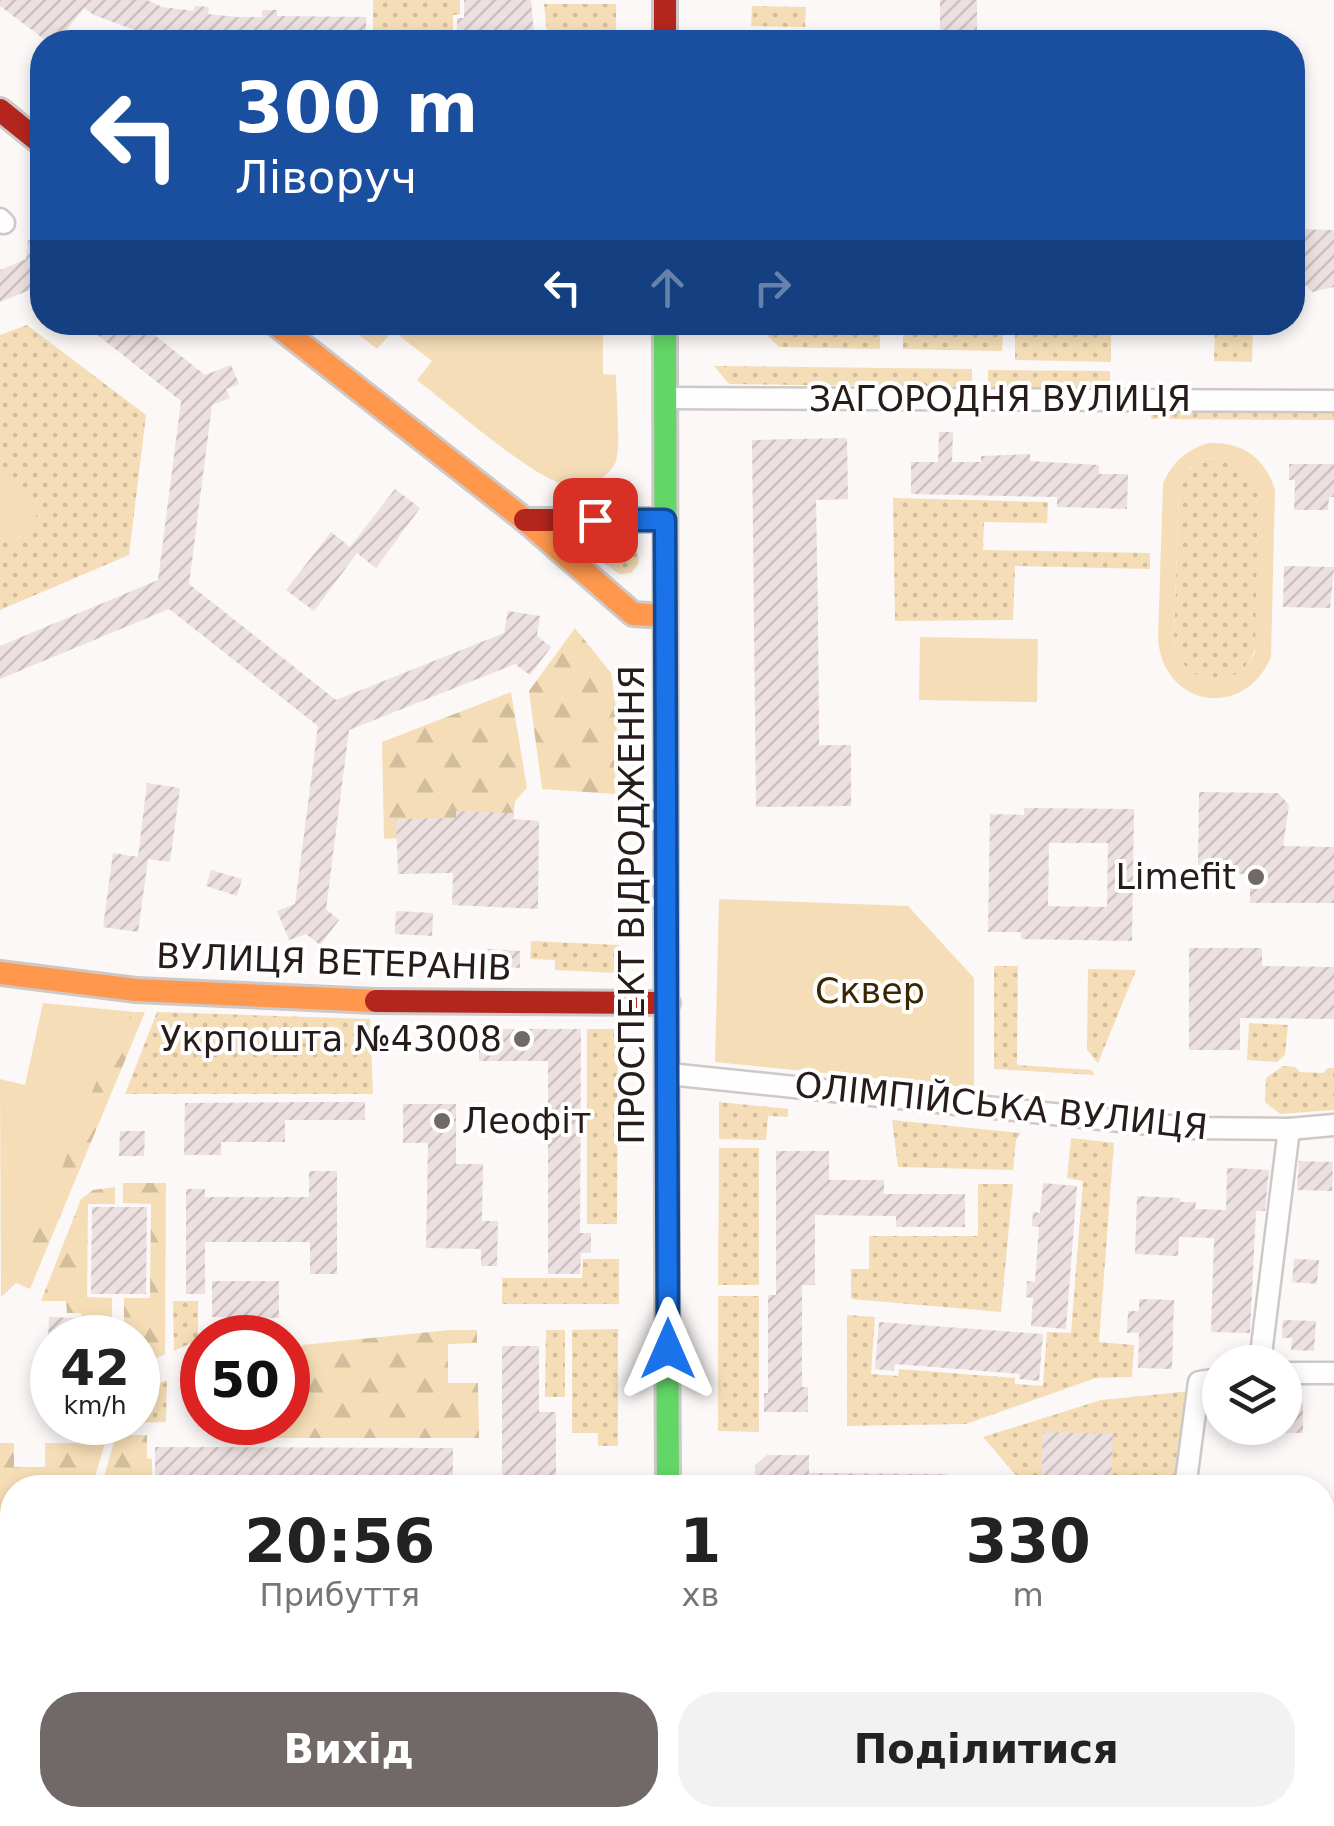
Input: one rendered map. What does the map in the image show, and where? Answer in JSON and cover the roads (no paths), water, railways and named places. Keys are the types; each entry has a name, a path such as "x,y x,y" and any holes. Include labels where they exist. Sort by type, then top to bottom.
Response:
{"street":[{"path":"666,0 666,30"},
{"path":"0,110 30,134"},
{"path":"290,335 525,520 633,614 665,616"},
{"name":"ПРОСПЕКТ ВІДРОДЖЕННЯ","path":"665,335 668,1475"},
{"name":"ЗАГОРОДНЯ ВУЛИЦЯ","path":"665,398 1334,401"},
{"path":"525,520 665,520"},
{"name":"ВУЛИЦЯ ВЕТЕРАНІВ","path":"0,973 134,990 248,996 453,1004 668,1003"},
{"name":"ОЛІМПІЙСЬКА ВУЛИЦЯ","path":"669,1074 1188,1128 1289,1129 1334,1125"},
{"path":"1262,1345 1289,1129"},
{"path":"1302,1373 1334,1373"},
{"path":"1187,1475 1202,1382"}],"place":[{"name":"Limefit","path":"1256,877"},
{"name":"Укрпошта №43008","path":"522,1039"},
{"name":"Леофіт","path":"442,1121"}],"park label":[{"name":"Сквер","path":"870,991"}]}
